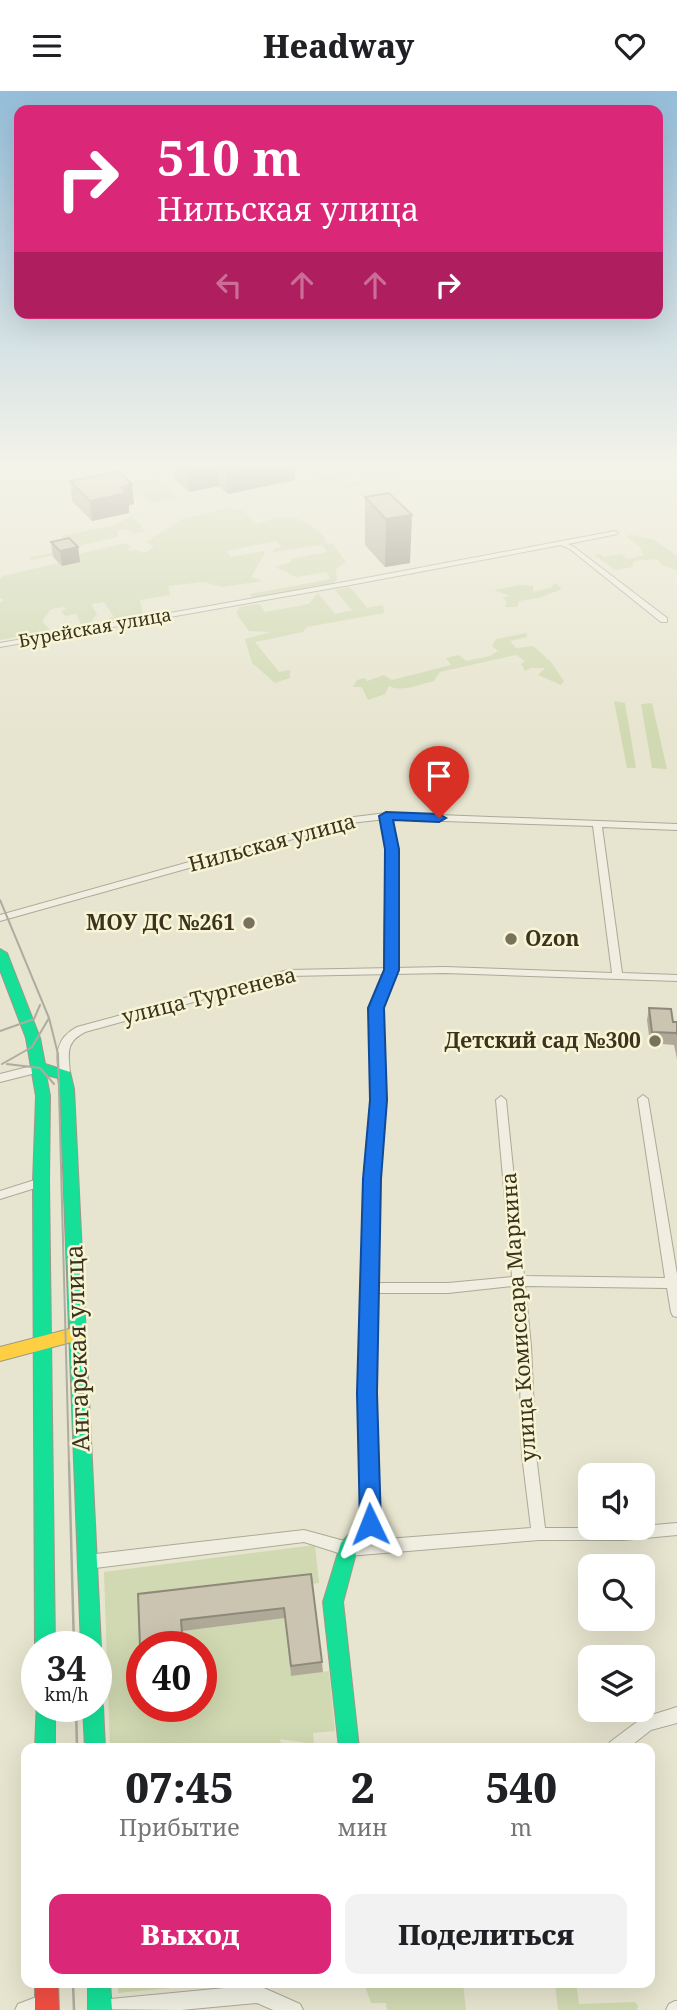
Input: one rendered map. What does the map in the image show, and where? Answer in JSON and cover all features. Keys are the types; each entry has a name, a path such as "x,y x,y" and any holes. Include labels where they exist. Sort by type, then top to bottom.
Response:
{"main road":[{"path":"348,1743 333,1602 348,1549 370,1524 367,1393 372,1179 379,1100 376,1008 391,970 392,849 386,816"},
{"name":"Ангарская улица","path":"0,953 35,1047 56,1070 77,1334 90,1631"},
{"name":"Ангарская улица","path":"45,1631 41,1182 44,1123 56,1070"},
{"path":"0,1354 77,1334"},
{"path":"45,1722 46,1743"},
{"path":"94,1722 95,1743"},
{"path":"47,1988 47,2006"},
{"path":"99,1988 100,2010"}],"street":[{"name":"Бурейская улица","path":"0,645 486,557"},
{"path":"583,557 664,619"},
{"name":"Нильская улица","path":"0,918 349,820 386,816 677,827"},
{"path":"597,824 618,977"},
{"name":"улица Тургенева","path":"56,1070 68,1035 288,972 391,970 677,978"},
{"path":"0,1078 56,1070"},
{"path":"643,1099 675,1283 677,1312"},
{"name":"улица Комиссара Маркина","path":"501,1100 525,1346 529,1455 539,1534"},
{"path":"0,1195 41,1182"},
{"path":"371,1288 448,1288 518,1281 675,1283"},
{"path":"87,1562 304,1536 348,1549 539,1534 624,1534 677,1529"},
{"path":"622,1743 647,1723 677,1715"},
{"path":"100,2010 257,1994 294,2010"},
{"path":"24,2010 47,2006"}],"green space":[{"path":"75,557 263,557 251,577 262,581 222,587 204,582 168,586 170,595 140,600 143,614 110,621 109,618 114,617 104,602 91,604 97,614 91,622 81,624 76,614 65,616 61,611 66,610 64,607 51,609 42,621 50,630 0,640 0,603 4,600 0,598 0,579 3,576 59,563 62,566 79,562"},
{"path":"342,557 346,562 336,569 337,580 331,584 252,598 250,594 331,579 326,572 296,577 275,567 292,562 289,559"},
{"path":"596,557 625,557 628,559 677,557 677,570 662,565 657,559 634,561 632,567 616,570"},
{"path":"555,583 562,589 539,598 519,601 517,607 505,607 507,601 502,598 510,596 494,590 519,585 533,586 533,592 550,588"},
{"path":"350,587 367,608 383,605 384,613 307,627 303,632 255,642 279,672 290,670 290,678 275,683 252,663 245,639 271,632 249,631 236,613 240,607 259,604 265,612 309,604 318,593 335,614 352,610 335,590"},
{"path":"526,633 527,637 510,641 516,648 533,646 551,662 564,681 561,685 538,675 545,668 525,671 521,664 525,661 516,655 440,672 434,681 411,687 400,689 389,686 385,694 368,700 362,687 353,687 357,680 365,678 367,681 384,675 392,680 451,665 446,658 459,655 466,661 490,656 498,651 492,646 496,639"},
{"path":"614,701 625,703 636,768 627,768"},
{"path":"652,703 667,769 652,768 641,704"},
{"path":"315,1545 319,1583 140,1605 141,1631 126,1631 126,1722 217,1722 217,1631 183,1631 285,1618 291,1676 329,1671 335,1731 313,1733 314,1743 280,1739 281,1743 110,1743 112,1631 106,1631 104,1572"},
{"path":"118,1988 170,1988 118,1993"},
{"path":"366,1988 464,1988 466,2010 387,2010 386,2003 371,2003"},
{"path":"556,1988 577,1988 579,2004 635,2002 638,2006 637,2010 558,2010"}],"building":[{"path":"649,1008 671,1009 673,1022 677,1022 677,1033 652,1032"},
{"path":"311,1574 322,1662 291,1666 284,1608 181,1620 182,1631 139,1631 138,1594"}],"tram line":[{"path":"0,900 49,1018"},
{"path":"0,1031 34,1019 40,1005"},
{"path":"2,1064 32,1047 49,1018"},
{"path":"49,1018 58,1054 69,1464"},
{"path":"7,1064 40,1068 54,1084"},
{"path":"69,1462 74,1631"},
{"path":"76,1722 77,1743"},
{"path":"73,1988 74,2010"}],"traffic: fast":[{"path":"0,953 33,1038 43,1096 41,1182 45,1631"},
{"path":"348,1743 333,1602 348,1549 370,1524 367,1393 372,1179 378,1100 376,1008 391,970 391,955"},
{"path":"40,1068 65,1075 67,1089 90,1631"},
{"path":"45,1722 45,1743"},
{"path":"94,1722 95,1743"},
{"path":"99,1988 100,2010"}],"traffic: slow":[{"path":"386,816 392,849 391,955"},
{"path":"0,1354 77,1334"}],"traffic: jam":[{"path":"47,1988 47,2010"}],"place":[{"name":"МОУ ДС №261","path":"249,923"},
{"name":"Ozon","path":"511,939"},
{"name":"Детский сад №300","path":"655,1041"}],"route":[{"path":"370,1524 367,1393 372,1179 379,1100 376,1008 391,970 392,849 386,816 439,818"}]}
